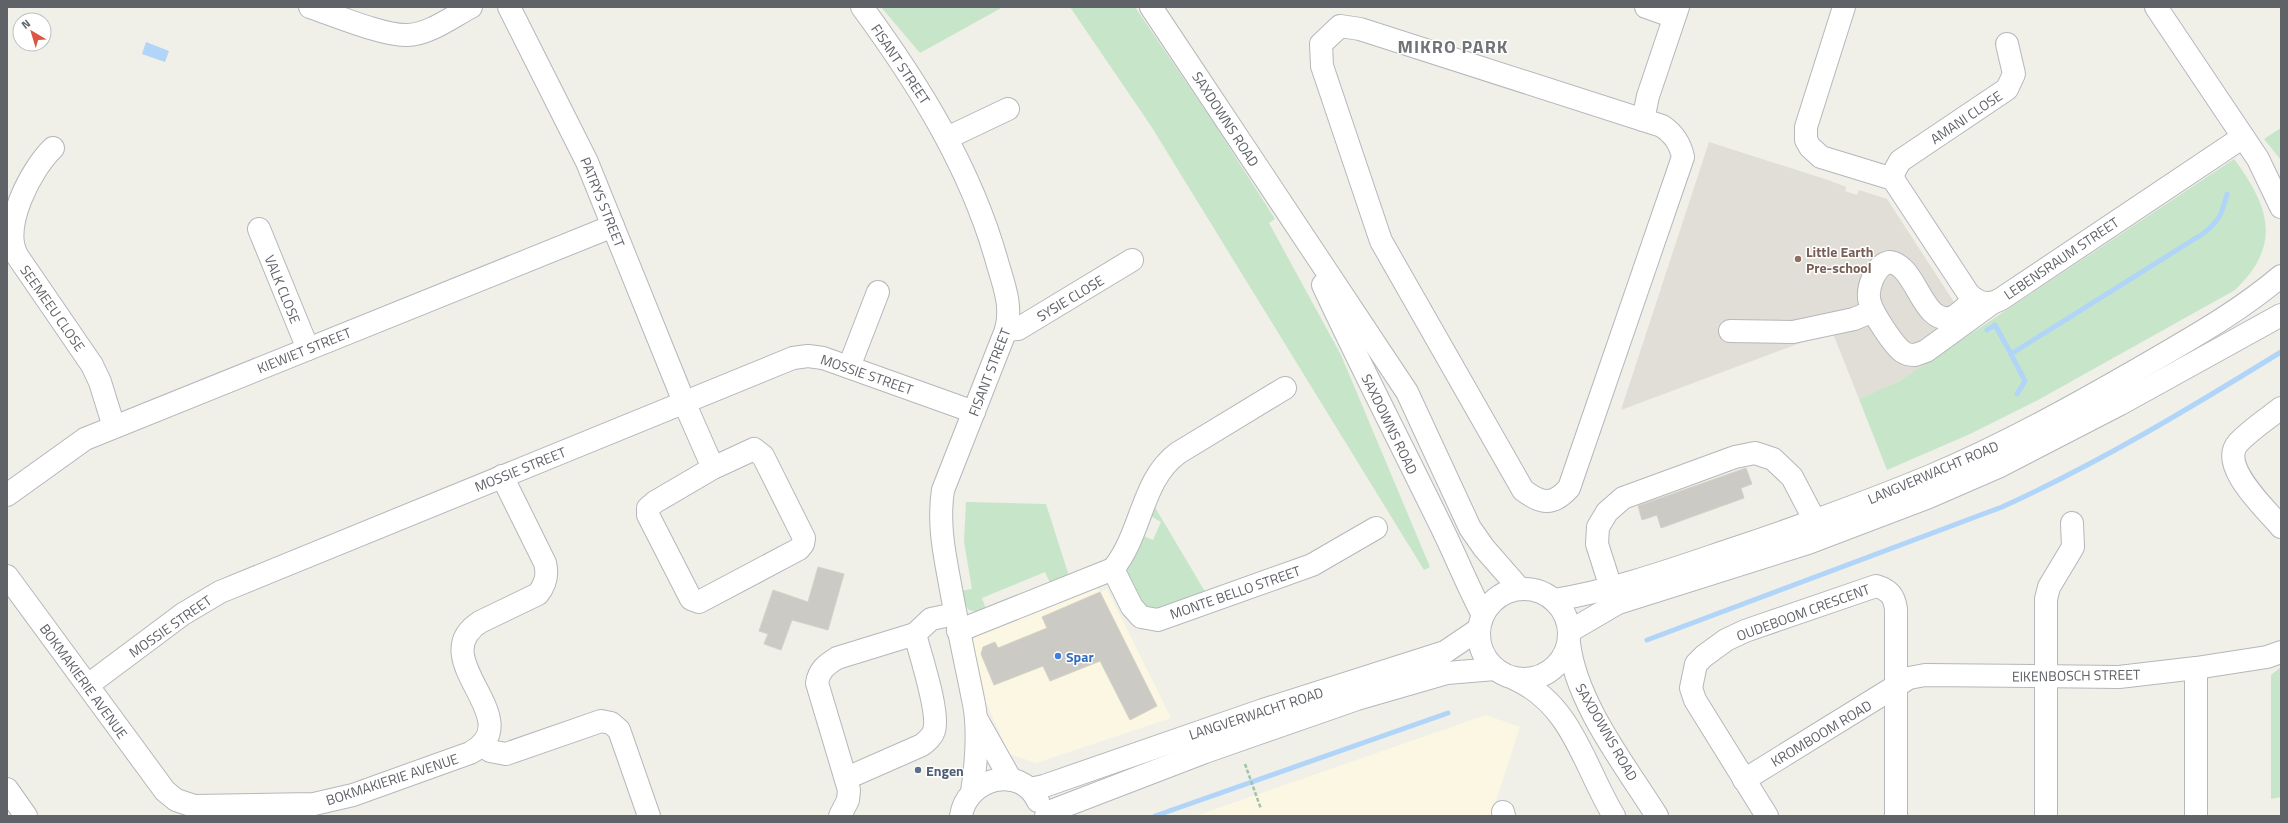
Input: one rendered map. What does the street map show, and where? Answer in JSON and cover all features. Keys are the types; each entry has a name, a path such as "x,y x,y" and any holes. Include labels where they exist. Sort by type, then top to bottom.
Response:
{"street":[{"path":"310,7 390,33 408,36 424,31 471,7"},
{"name":"PATRYS STREET","path":"509,7 574,135 613,226 684,402 713,468"},
{"name":"FISANT STREET","path":"862,7 922,92 947,138 987,224 1009,302 1006,330 944,490 940,512 940,534 975,717 976,766 965,805"},
{"name":"SAXDOWNS ROAD","path":"1151,7 1224,115 1299,233 1335,282 1406,392 1470,528 1484,548 1520,589"},
{"path":"1643,120 1648,96 1676,12 1646,7"},
{"path":"1844,7 1806,127 1806,140 1810,147 1821,157 1893,179 1984,301"},
{"path":"2156,7 2258,159 2281,208"},
{"path":"1340,26 1360,29 1643,120 1669,131 1679,143 1683,157 1569,488 1560,498 1546,502 1534,498 1522,490 1381,241 1322,66 1321,44 1340,26"},
{"name":"AMANI CLOSE","path":"1893,179 1896,166 1905,158 2007,89 2014,74 2007,44"},
{"path":"947,138 1008,109"},
{"name":"LEBENSRAUM STREET","path":"1984,301 2243,137"},
{"name":"SEEMEEU CLOSE","path":"53,148 42,159 32,176 14,219 11,234 12,245 18,257 92,365 100,382 114,427"},
{"path":"2258,159 2281,181"},
{"name":"KIEWIET STREET","path":"7,495 76,445 114,427 613,226"},
{"name":"VALK CLOSE","path":"259,229 308,349"},
{"name":"SAXDOWNS ROAD","path":"1299,233 1384,413 1444,532 1481,622"},
{"name":"SYSIE CLOSE","path":"1006,330 1018,329 1132,260"},
{"path":"1889,262 1902,267 1930,310 1937,316 1948,318 1984,301 1926,351 1915,355 1901,350 1873,311 1869,297 1875,271 1881,265 1889,262"},
{"name":"LANGVERWACHT ROAD","path":"1554,600 1584,595 1611,588 1815,521 1929,476 2056,415 2148,363 2247,303 2281,276"},
{"path":"848,367 878,292"},
{"path":"1730,331 1793,332 1854,319 1873,311"},
{"name":"LANGVERWACHT ROAD","path":"1569,637 1618,603 1816,540 1929,497 1998,467 2113,408 2281,315"},
{"name":"MOSSIE STREET","path":"88,685 183,614 220,592 800,356 816,356 974,412"},
{"path":"840,816 848,800 849,790 847,778 816,683 819,674 826,664 837,658 915,634 931,619 956,622 1113,568 1123,556 1154,480 1164,465 1178,453 1285,388"},
{"path":"2281,408 2238,443 2232,459 2237,474 2281,528"},
{"path":"754,449 759,451 763,456 804,538 803,544 799,549 698,602 691,599 648,515 648,508 655,502 713,468 754,449"},
{"path":"1611,588 1596,544 1598,527 1607,512 1623,498 1735,457 1755,453 1773,459 1792,476 1815,521"},
{"path":"502,476 545,563 547,576 543,588 538,594 480,622 473,627 464,640 462,647 463,660 489,717 489,730 482,744 490,751 506,754 600,721 611,723 619,730 649,816"},
{"path":"2046,816 2046,600 2049,587 2073,548 2072,523"},
{"name":"MONTE BELLO STREET","path":"1113,568 1132,608 1141,617 1158,620 1312,565 1376,528"},
{"name":"BOKMAKIERIE AVENUE","path":"7,576 165,791 176,800 194,806 299,805 329,801 470,752 482,744"},
{"name":"OUDEBOOM CRESCENT","path":"1766,816 1695,700 1691,688 1696,664 1704,656 1726,640 1744,631 1876,586 1890,592 1894,599 1896,816"},
{"path":"1516,679 1533,679 1550,672 1559,664 1569,637 1565,614 1554,600 1532,589 1509,591 1498,597 1481,622 1481,650 1486,660 1495,670 1531,686 1547,698 1570,729 1614,816"},
{"name":"LANGVERWACHT ROAD","path":"965,805 989,781 1044,786 1263,710 1445,652 1481,622"},
{"path":"847,778 922,745 930,738 934,730 935,712 915,634"},
{"name":"SAXDOWNS ROAD","path":"1569,637 1571,662 1586,701 1657,816"},
{"name":"EIKENBOSCH STREET","path":"1896,686 1909,678 1925,675 2118,677 2196,668 2268,657 2281,652"},
{"path":"2196,668 2196,816"},
{"name":"LANGVERWACHT ROAD","path":"1046,816 1054,810 1205,752 1357,699 1447,673 1495,670"},
{"name":"KROMBOOM ROAD","path":"1744,780 1896,686"},
{"name":"FISANT STREET","path":"975,717 1020,785 1039,802 1042,816"},
{"path":"7,789 26,816"},
{"path":"943,816 965,805"}],"path":[{"path":"1245,764 1261,809"}],"shaded area":[{"name":"Little Earth Pre-school","path":"1709,142 1828,180 1846,187 1845,191 1857,195 1859,190 1887,199 1965,319 1941,354 1905,378 1859,399 1832,331 1621,410"},
{"path":"1096,585 1100,592 1107,589 1171,718 1036,763 1009,754 978,684 970,649 975,636"},
{"path":"1486,715 1520,727 1491,816 1195,816"}],"green space":[{"path":"881,7 1003,7 920,53"},
{"path":"1070,7 1135,7 1213,122 1275,219 1269,223 1341,355 1430,567 1424,570 1151,126"},
{"path":"2281,128 2281,160 2264,139"},
{"path":"2234,159 2256,193 2263,210 2266,226 2265,241 2260,257 2250,273 2235,290 2038,400 1970,434 1887,470 1859,399 1901,380"},
{"path":"966,502 1046,504 1069,576 1050,583 1045,572 982,598 986,609 977,612 969,610 963,602 960,591 972,589 964,542"},
{"path":"1153,504 1207,595 1158,612 1141,608 1124,576 1141,535 1153,540 1161,522 1149,515"},
{"path":"2281,667 2281,797 2271,799 2271,675"}],"water":[{"path":"146,42 169,51 165,62 142,54"}],"building":[{"path":"1746,468 1752,484 1741,488 1744,498 1661,528 1657,515 1642,520 1638,506"},
{"path":"818,567 844,574 828,630 792,620 781,650 764,644 768,634 759,631 773,590 808,602"},
{"path":"1100,592 1157,706 1130,720 1100,661 1050,681 1043,666 994,685 981,654 983,647 995,642 998,648 1047,628 1042,617"}],"waterway":[{"path":"2017,394 2025,381 2011,354 2204,233 2220,216 2227,194"},
{"path":"1987,330 1995,325 2011,354"},
{"path":"1647,640 2002,507 2074,472 2144,434 2281,352"},
{"path":"1155,816 1448,713"}],"place":[{"name":"Little Earth Pre-school","path":"1798,259"},
{"name":"Spar","path":"1058,656"},
{"name":"Engen","path":"918,770"}],"district":[{"name":"MIKRO PARK","path":"1453,46"}]}
